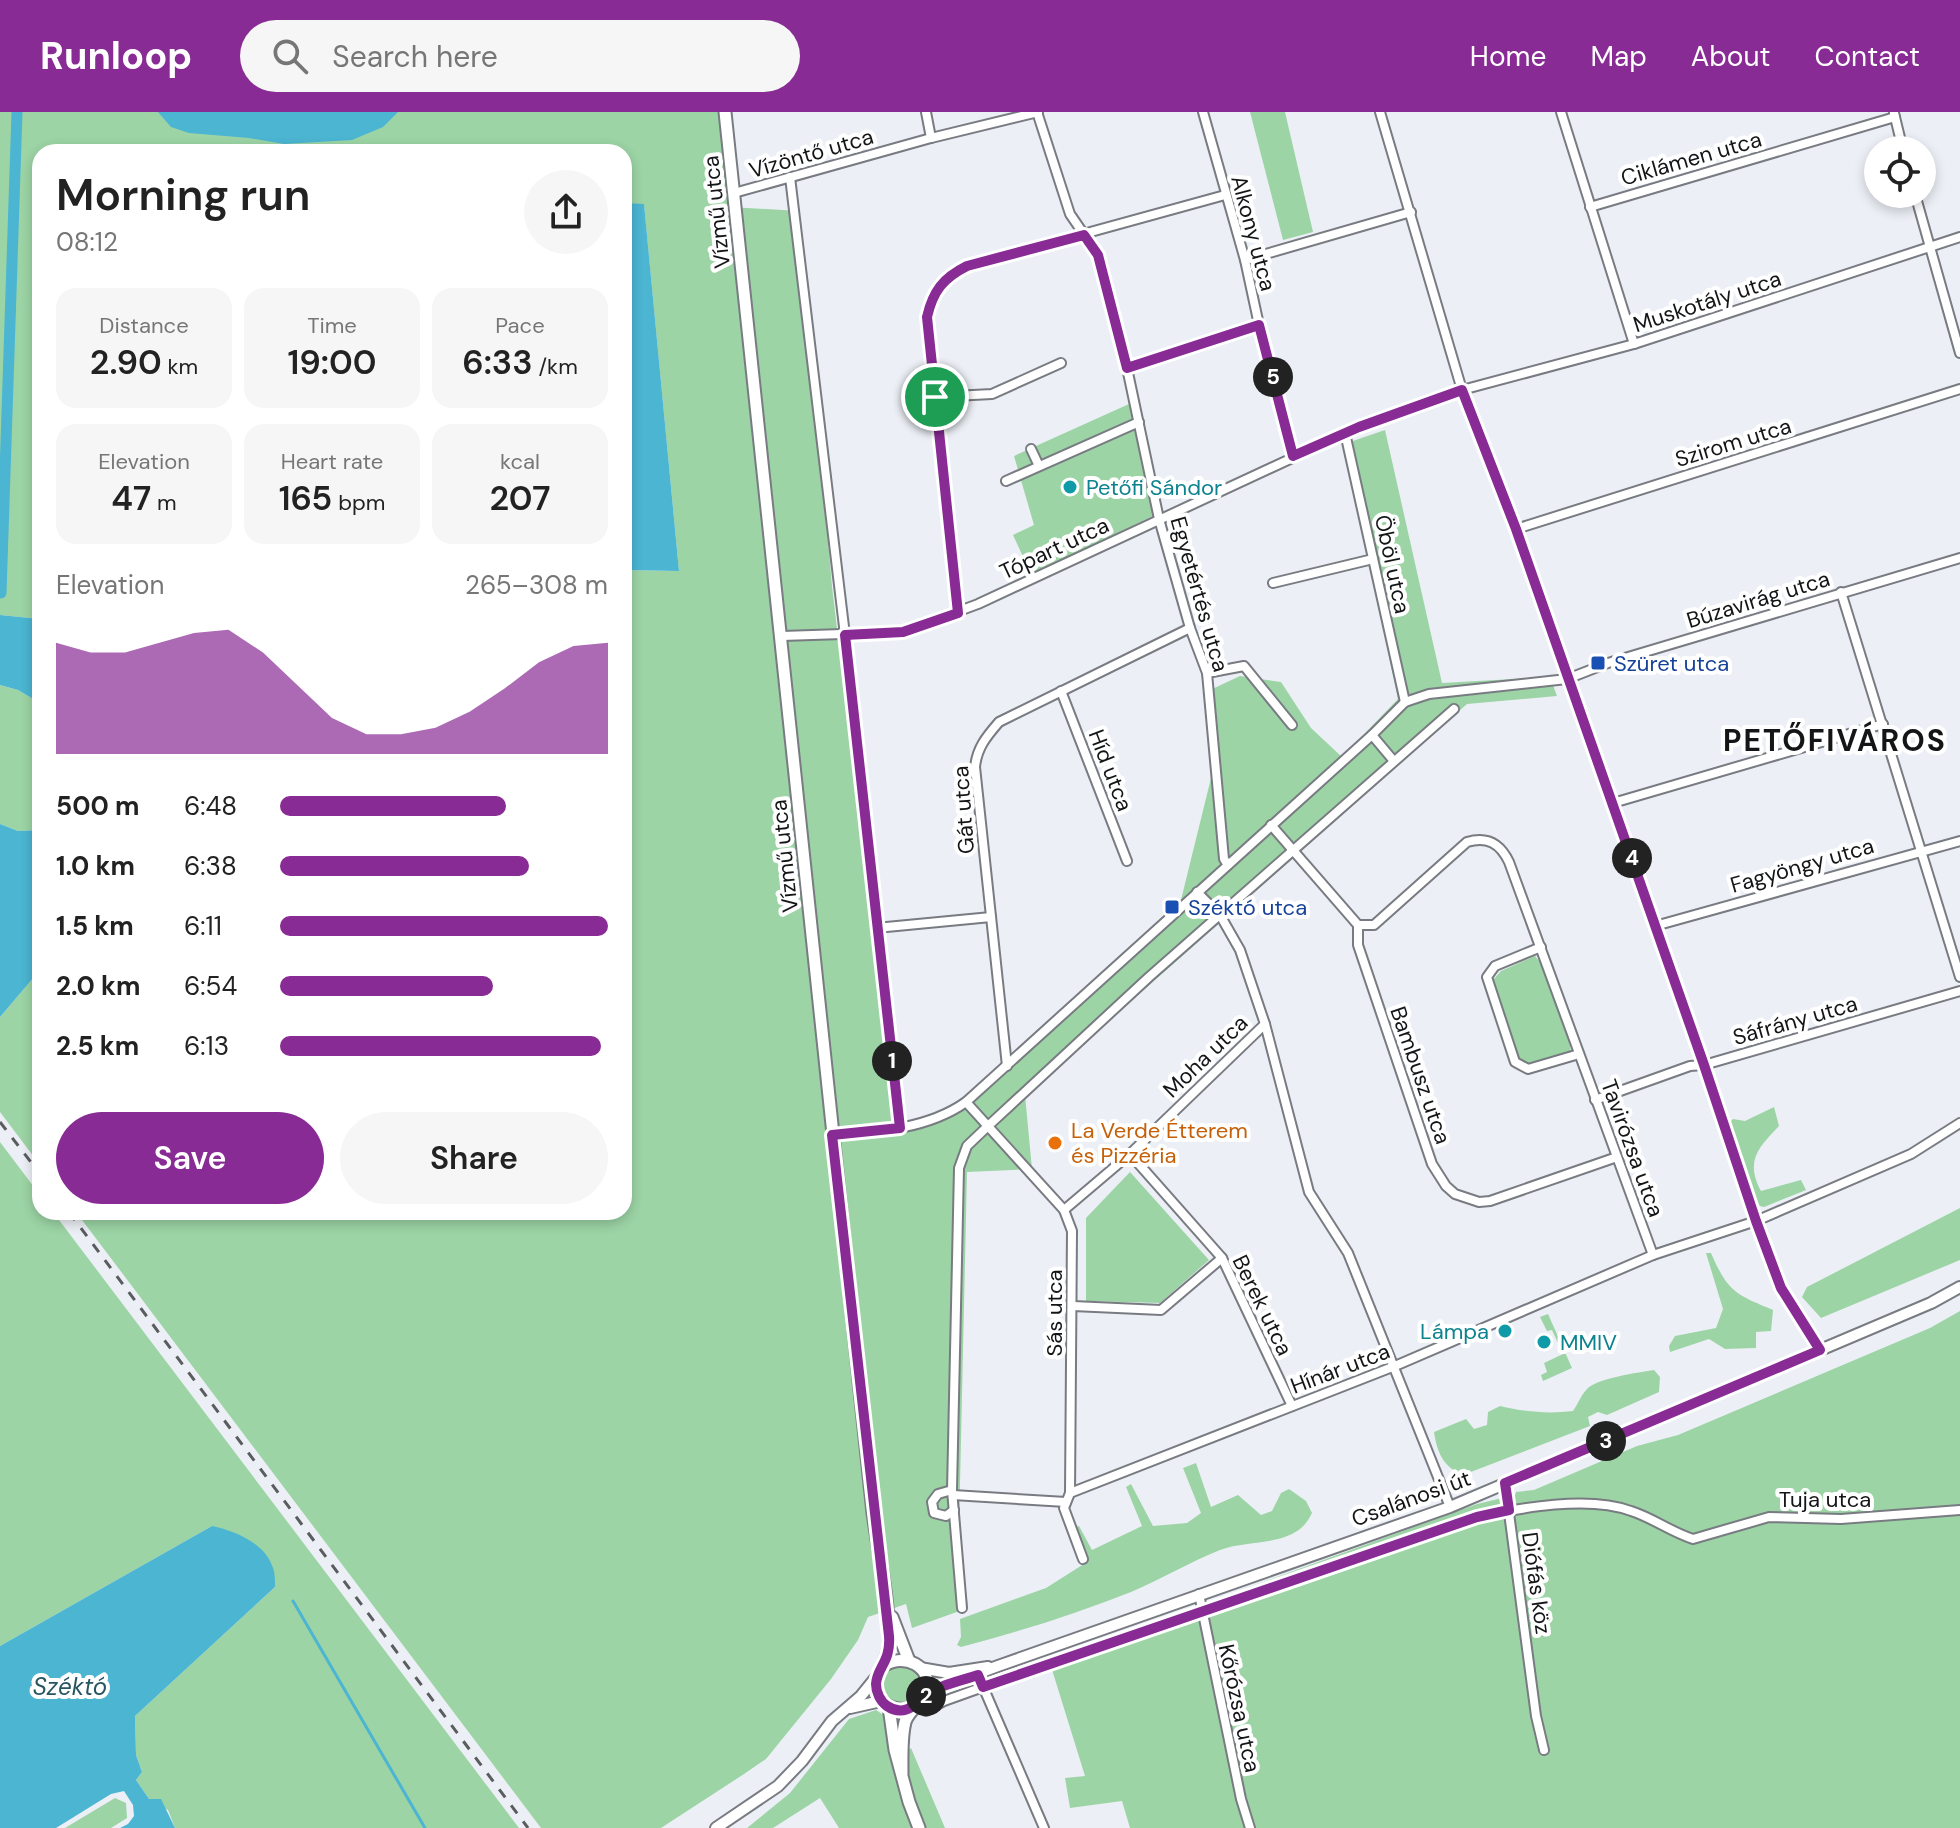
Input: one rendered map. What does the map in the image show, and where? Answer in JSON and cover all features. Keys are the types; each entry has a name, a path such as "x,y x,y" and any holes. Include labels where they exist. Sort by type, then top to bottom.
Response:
{"main road":[{"name":"Vízmű utca","path":"725,112 832,1135 873,1513 885,1596"},
{"path":"885,1596 909,1661"},
{"path":"885,1596 889,1647 876,1685 885,1704 909,1802 919,1828"},
{"path":"882,1670 897,1660 909,1661 920,1668 927,1683 924,1705 900,1710 885,1704"},
{"path":"902,1773 902,1740 905,1722 912,1708"}],"street":[{"path":"926,112 931,138"},
{"name":"Vízöntő utca","path":"734,193 1021,114 1038,112"},
{"name":"Egyetértés utca","path":"1038,112 1070,214 1098,255 1127,368 1159,519 1190,628 1207,673 1224,859 1228,865"},
{"name":"Alkony utca","path":"1203,112 1245,260 1293,456"},
{"path":"1380,112 1462,390 1516,529 1613,803 1756,1221 1781,1288 1820,1350"},
{"path":"1561,112 1634,344"},
{"path":"1894,115 1899,136"},
{"name":"Ciklámen utca","path":"1590,207 1894,115"},
{"path":"790,177 900,1128"},
{"path":"958,613 927,317 938,286 951,274 967,266 1225,195"},
{"path":"1919,208 1960,353"},
{"path":"1245,260 1411,212"},
{"name":"Muskotály utca","path":"1462,390 1634,344 1960,237"},
{"path":"1127,368 1259,325"},
{"path":"935,397 992,394 1061,363"},
{"name":"Szirom utca","path":"1516,529 1960,389"},
{"name":"Tópart utca","path":"782,636 903,632 958,613 1293,456 1345,433 1462,390"},
{"path":"1006,481 1139,422"},
{"name":"Öböl utca","path":"1345,433 1405,702"},
{"path":"1031,449 1039,466"},
{"name":"Búzavirág utca","path":"1567,679 1608,663 1960,558"},
{"path":"1273,583 1373,559"},
{"path":"1841,592 1960,977"},
{"name":"Gát utca","path":"1007,1066 976,755 984,739 999,722 1190,628"},
{"path":"1207,673 1244,666 1292,725"},
{"path":"832,1135 900,1128 942,1116 966,1102 1405,702 1429,694 1567,679"},
{"name":"Híd utca","path":"1061,691 1127,861"},
{"path":"962,1608 952,1492 959,1168 967,1146 1149,977 1454,709"},
{"path":"1613,803 1883,724"},
{"path":"1372,735 1393,760"},
{"path":"1271,825 1358,925"},
{"name":"Tavirózsa utca","path":"1358,925 1374,925 1467,842 1481,839 1497,845 1506,856 1541,947 1653,1255"},
{"name":"Fagyöngy utca","path":"1655,926 1960,841"},
{"path":"1197,892 1220,915 1240,950 1265,1024 1309,1192 1348,1253 1450,1507"},
{"path":"876,928 991,917"},
{"name":"Bambusz utca","path":"1358,925 1358,945 1384,1025 1432,1164 1446,1186 1455,1194 1469,1199 1490,1201 1617,1157"},
{"path":"1541,947 1495,966 1487,977 1515,1062 1528,1069 1579,1054"},
{"name":"Sáfrány utca","path":"1595,1100 1690,1066 1704,1065 1960,991"},
{"name":"Moha utca","path":"1064,1210 1130,1154 1265,1024"},
{"path":"966,1102 1064,1210"},
{"name":"Hínár utca","path":"1068,1497 1395,1366 1653,1255 1756,1221 1911,1154 1960,1123"},
{"name":"Berek utca","path":"1130,1154 1222,1258 1292,1406"},
{"name":"Sás utca","path":"1064,1210 1072,1231 1073,1306 1068,1497 1064,1508 1083,1559"},
{"path":"1073,1306 1161,1310 1222,1258"},
{"name":"Csalánosi út","path":"924,1705 941,1687 1450,1507 1931,1303 1960,1287"},
{"name":"Diófás köz","path":"1505,1483 1536,1716 1544,1750"},
{"path":"954,1510 946,1516 934,1513 932,1502 938,1494 952,1492 1068,1497"},
{"name":"Tuja utca","path":"924,1705 944,1701 1477,1517 1509,1510 1587,1503 1626,1509 1693,1539 1769,1517 1841,1519 1960,1510"},
{"name":"Kőrózsa utca","path":"1199,1594 1241,1799 1250,1828"},
{"name":"Csalánosi út","path":"920,1668 949,1673 998,1666"},
{"path":"721,1826 778,1786 882,1670"},
{"path":"978,1675 1044,1828"},
{"path":"844,1709 885,1704"}],"green space":[{"path":"0,112 721,112 730,207 799,211 832,586 895,1125 936,1114 962,1101 1180,904 1212,774 1208,691 1240,676 1281,682 1311,728 1342,757 1398,699 1344,444 1385,430 1442,683 1550,677 1557,696 1467,704 1025,1095 1032,1169 967,1172 959,1529 968,1608 912,1628 906,1604 868,1617 858,1640 831,1679 766,1759 661,1828 541,1828 82,1220 632,1220 632,570 679,571 644,205 632,204 632,144 32,144 32,618 0,615"},
{"path":"1250,112 1285,112 1313,232 1283,240"},
{"path":"1129,404 1153,516 1031,574 1013,535 1034,525 1014,456"},
{"path":"0,685 32,698 32,830 18,831 0,824"},
{"path":"1535,956 1540,962 1571,1052 1531,1065 1520,1061 1492,981 1501,971"},
{"path":"32,979 32,1154 0,1112 0,1017"},
{"path":"1774,1107 1779,1126 1756,1156 1756,1180 1761,1191 1801,1180 1806,1190 1764,1207 1756,1205 1727,1125 1733,1119 1745,1121"},
{"path":"0,1142 32,1184 32,1220 59,1220 519,1828 175,1828 168,1810 149,1799 136,1780 142,1772 136,1755 135,1716 275,1587 212,1526 0,1646"},
{"path":"1130,1172 1209,1260 1160,1303 1086,1301 1086,1218"},
{"path":"1960,1208 1960,1260 1821,1318 1802,1297 1807,1287"},
{"path":"1706,1253 1711,1253 1734,1290 1773,1310 1771,1331 1756,1332 1756,1348 1725,1349 1709,1339 1670,1352 1669,1346 1675,1336 1716,1328 1723,1309"},
{"path":"1960,1311 1960,1828 1130,1828 1122,1801 1070,1808 1065,1778 1085,1776 1049,1660 1477,1504 1534,1490 1637,1446 1678,1435 1930,1328"},
{"path":"1548,1314 1572,1368 1543,1381 1541,1375 1547,1372 1544,1363 1563,1354 1552,1330 1547,1331 1540,1317"},
{"path":"1654,1370 1660,1377 1659,1392 1607,1415 1598,1412 1588,1417 1590,1426 1463,1475 1450,1468 1439,1452 1434,1432 1466,1419 1474,1429 1487,1425 1488,1412 1500,1406 1536,1412 1573,1411 1592,1385 1618,1376"},
{"path":"1196,1463 1211,1507 1238,1495 1261,1515 1272,1511 1281,1493 1289,1489 1306,1501 1312,1513 1306,1523 1292,1534 1220,1550 1089,1608 961,1647 957,1645 961,1637 960,1619 1046,1588 1087,1562 1074,1527 1079,1526 1092,1550 1142,1526 1126,1487 1131,1484 1153,1526 1187,1523 1201,1513 1183,1468"},
{"path":"901,1666 915,1671 920,1685 915,1699 901,1704 887,1699 882,1685 887,1671"},
{"path":"876,1710 888,1718 898,1757 911,1748 945,1828 839,1828 820,1798 773,1828 747,1828 790,1793 849,1719"},
{"path":"115,1798 126,1803 127,1818 111,1828 65,1828"}],"water":[{"path":"158,112 398,112 383,127 352,140 284,144 189,133 171,127"},
{"path":"632,203 644,204 679,571 632,570"},
{"path":"0,615 32,618 32,698 0,685"},
{"path":"0,824 18,831 32,830 32,979 0,1017"},
{"name":"Széktó","path":"212,1526 230,1531 256,1545 269,1559 275,1575 275,1587 135,1716 136,1755 142,1772 136,1780 149,1799 161,1799 175,1828 120,1828 134,1816 133,1805 124,1791 111,1794 56,1828 0,1828 0,1646"}],"waterway":[{"path":"1,593 17,112"},
{"path":"293,1601 425,1828"}],"railway":[{"path":"0,1122 32,1164"},
{"path":"75,1220 528,1828"}],"place":[{"name":"Petőfi Sándor","path":"1070,487"},
{"name":"Szüret utca","path":"1598,663"},
{"name":"Széktó utca","path":"1172,907"},
{"name":"La Verde Étterem és Pizzéria","path":"1055,1143"},
{"name":"Lámpa","path":"1505,1331"},
{"name":"MMIV","path":"1544,1342"}],"district":[{"name":"PETŐFIVÁROS","path":"1835,741"}],"route":[{"path":"1084,235 1098,255 1127,368 1259,325 1293,456 1359,427 1462,390 1516,529 1613,803 1756,1221 1781,1288 1820,1350 1505,1483 1509,1510 1477,1517 983,1687 978,1675 941,1687 912,1708 900,1710 881,1701 876,1685 888,1657 889,1636 832,1135 900,1128 845,635 903,632 958,613 935,397 927,317 938,286 951,274 967,266 1084,235"}]}
